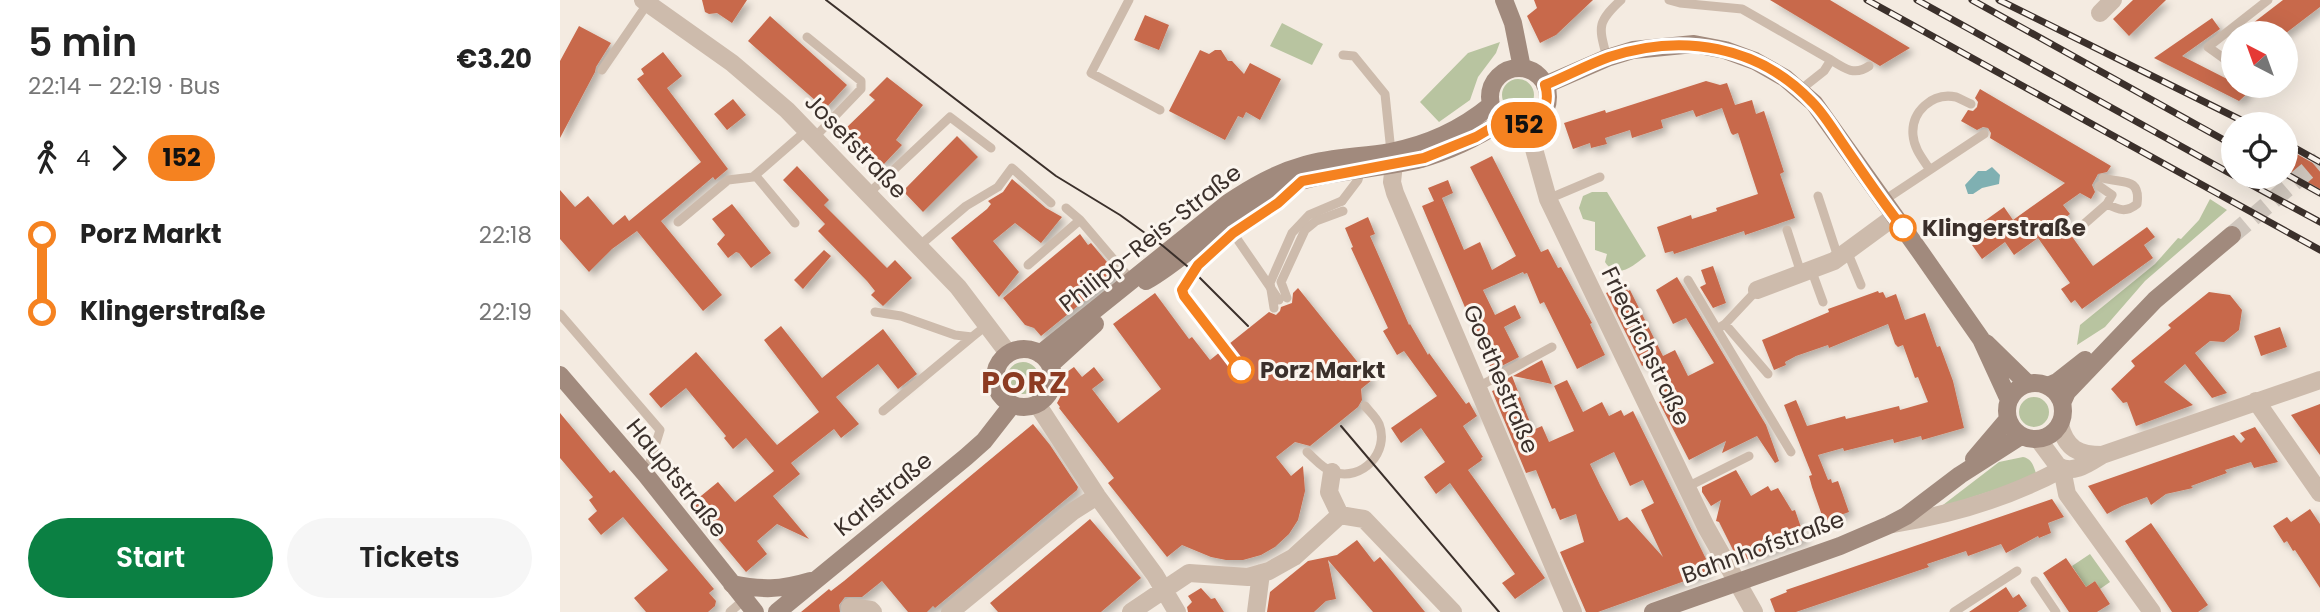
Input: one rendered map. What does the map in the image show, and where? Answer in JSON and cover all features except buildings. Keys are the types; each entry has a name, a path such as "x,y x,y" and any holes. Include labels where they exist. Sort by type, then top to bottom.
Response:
{"street":[{"path":"1504,0 1513,23 1522,68"},
{"path":"2100,13 2113,0"},
{"name":"Josefstraße","path":"646,2 766,90 958,287 1008,354"},
{"path":"1545,85 1607,58 1633,50 1694,44 1725,50 1755,61 1800,90 1814,103 1981,339 2009,400 2008,419 2013,429 2030,438 2062,469 2067,494 2152,612"},
{"path":"1522,68 1536,73 1545,85 1546,106 1539,117 1527,124 1511,125 1503,121 1491,105 1492,87 1497,79 1512,69 1522,68"},
{"name":"Philipp-Reis-Straße","path":"1392,158 1443,136 1467,123 1491,105"},
{"name":"Philipp-Reis-Straße","path":"1045,359 1132,281 1228,203 1252,187 1278,174 1308,164 1424,158 1476,137 1503,121"},
{"name":"Friedrichstraße","path":"1527,124 1548,199 1687,487 1754,612"},
{"name":"Goethestraße","path":"1392,158 1395,193 1573,612"},
{"name":"Philipp-Reis-Straße","path":"1045,359 1145,281 1233,225 1259,199 1283,187 1365,162"},
{"path":"1757,290 1843,254 1894,216"},
{"path":"2062,403 2067,392 2155,300 2232,235"},
{"path":"2009,400 2017,389 2028,384 2048,386 2057,382 2120,336"},
{"path":"1981,339 2028,384"},
{"path":"1018,349 1030,350 1045,359 1052,384 1047,395 1029,407 1012,405 1003,399 994,381 1000,360 1018,349"},
{"name":"Hauptstraße","path":"560,375 646,475 750,606"},
{"name":"Bahnhofstraße","path":"1889,525 1938,517 2040,481 2062,469 2081,467 2102,455 2320,380"},
{"path":"2030,438 2049,436 2060,425 2062,403 2057,393 2048,386"},
{"path":"2256,401 2320,493"},
{"path":"1037,404 1177,612"},
{"name":"Karlstraße","path":"776,612 793,605 817,579 966,457 984,441 1012,405"},
{"name":"Bahnhofstraße","path":"1960,475 2008,419"},
{"path":"2060,425 2065,440 2076,451 2087,455 2102,455"},
{"name":"Bahnhofstraße","path":"1653,612 1840,546 1889,525 1960,475 2030,438"},
{"path":"1332,472 1329,492 1340,515"},
{"path":"963,608 1072,512 1097,496"},
{"path":"1131,612 1189,573 1248,577 1261,573 1294,557 1340,515"},
{"path":"1340,515 1364,519 1453,612"},
{"path":"1256,612 1261,573"},
{"path":"732,584 760,590 817,579"},
{"path":"850,607 873,612"}],"lane":[{"path":"1129,0 1091,73 1160,110"},
{"path":"1607,58 1601,35 1604,16 1621,0"},
{"path":"1669,0 1742,9 1853,72 1861,72 1869,66"},
{"path":"2241,21 2268,0"},
{"path":"603,70 646,2"},
{"path":"678,222 728,180 755,175 811,134 861,89 862,81 807,37"},
{"path":"2221,37 2208,47 2221,56"},
{"path":"1343,55 1354,56 1385,94 1392,158"},
{"path":"1800,90 1824,71 1831,60"},
{"path":"1930,170 1917,150 1913,137 1913,124 1919,111 1929,102 1942,97 1956,97 1971,104"},
{"path":"868,194 950,117 991,148"},
{"path":"1882,201 1984,134"},
{"path":"1280,302 1281,282 1305,230 1343,206 1359,180 1365,162"},
{"path":"919,246 966,206 998,187 1012,168 1051,203"},
{"path":"755,175 795,222"},
{"path":"1548,199 1600,177"},
{"path":"2083,225 2107,204 2112,195 2101,182 2126,180 2134,185 2139,194 2137,204 2131,209 2122,211 2107,204"},
{"path":"1222,345 1182,290 1198,265 1233,225 1238,203 1252,187"},
{"path":"1818,197 1843,254 1861,285"},
{"path":"1280,302 1270,283 1292,233 1309,215 1343,206"},
{"path":"1066,208 1080,220 1132,281"},
{"path":"1028,265 1080,220"},
{"path":"1233,225 1280,302"},
{"path":"1787,230 1824,302"},
{"path":"1688,281 1721,326 1791,452"},
{"path":"1721,326 1757,290"},
{"path":"875,312 901,316 955,335 972,337"},
{"path":"560,314 660,430 646,475"},
{"path":"883,411 987,325"},
{"path":"1721,326 1768,374"},
{"path":"1478,387 1552,347"},
{"path":"1307,452 1332,472 1349,474 1367,467 1380,449 1380,426 1365,406"},
{"path":"1687,487 1749,456"},
{"path":"1954,612 2017,571"},
{"path":"2035,580 2056,612"},
{"path":"730,612 750,606"}],"green space":[{"path":"1282,23 1323,44 1312,65 1270,46"},
{"path":"1500,42 1496,53 1478,77 1470,100 1439,122 1420,102 1468,53"},
{"path":"1518,79 1529,84 1534,95 1529,106 1518,111 1507,106 1502,95 1507,84"},
{"path":"1592,192 1607,192 1646,256 1625,270 1610,268 1605,262 1607,254 1595,250 1595,222 1583,219 1579,208 1583,196"},
{"path":"2210,199 2227,210 2145,281 2105,327 2077,345 2080,325 2155,264 2178,238 2181,239 2199,220"},
{"path":"1023,362 1034,367 1039,378 1034,389 1023,394 1012,389 1007,378 1012,367"},
{"path":"2034,397 2045,401 2049,412 2045,423 2034,427 2023,423 2019,412 2023,401"},
{"path":"2023,457 2031,462 2037,476 1939,508 1999,462"},
{"path":"2090,554 2110,582 2100,589 2095,581 2086,587 2072,566"}],"water":[{"path":"1992,167 2000,175 1999,184 1968,194 1965,185 1978,171 1986,171"}],"tunnel":[{"path":"2232,235 2320,160"}],"tram line":[{"path":"826,0 1056,176 1120,215 1163,246 1193,271 1248,326"},
{"path":"1341,426 1499,612"}],"railway":[{"path":"1867,0 2320,250"},
{"path":"1917,0 2221,168"},
{"path":"1972,0 2221,138"},
{"path":"1999,0 2225,112"},
{"path":"2298,150 2320,162"},
{"path":"2298,181 2320,193"},
{"path":"2259,189 2320,222"}],"bus line":[{"name":"152","path":"1241,370 1182,290 1198,265 1233,233 1311,177 1424,158 1476,137 1503,121 1519,126 1534,122 1546,106 1548,99 1545,85 1607,58 1633,50 1694,44 1725,50 1755,61 1785,78 1814,103 1903,228"}],"place":[{"name":"Klingerstraße","path":"1903,228"},
{"name":"Porz Markt","path":"1241,370"}],"district":[{"name":"PORZ","path":"1025,383"}]}
